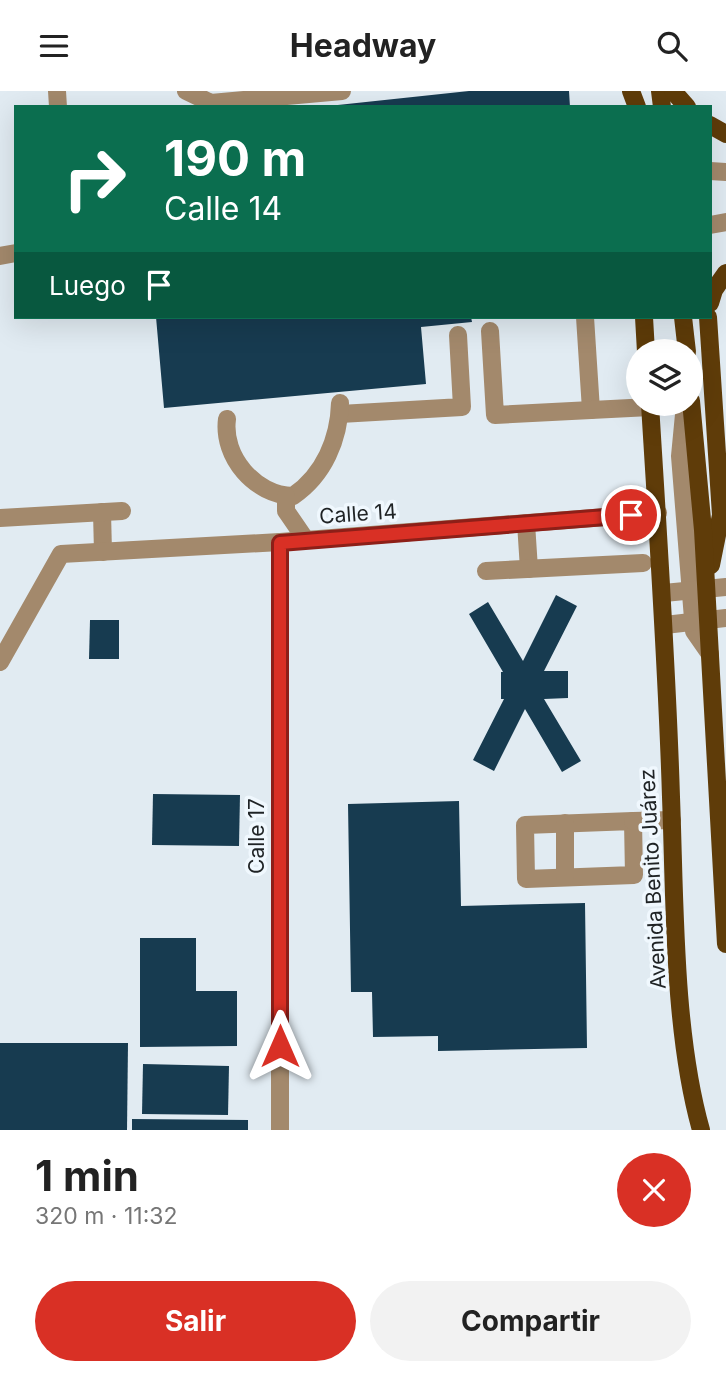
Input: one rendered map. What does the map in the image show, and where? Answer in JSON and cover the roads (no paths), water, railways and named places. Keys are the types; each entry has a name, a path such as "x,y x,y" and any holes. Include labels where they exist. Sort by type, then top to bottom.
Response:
{"main road":[{"path":"673,91 685,105"},
{"path":"712,296 726,273"},
{"path":"646,319 646,339"},
{"path":"683,319 686,339"},
{"path":"698,590 722,515 709,319"},
{"name":"Avenida Benito Juárez","path":"651,416 664,593 672,820 684,1028 695,1108 701,1130"},
{"path":"692,416 698,590 709,620 726,943"}],"street":[{"path":"186,91 211,103 342,91"},
{"path":"585,319 591,410"},
{"path":"490,331 495,415 626,408"},
{"path":"227,419 228,441 243,473 270,491 293,496 303,489 327,457 335,442 340,408 462,407 458,335"},
{"path":"684,416 680,456 698,590"},
{"path":"286,496 286,511 306,540"},
{"path":"0,518 122,511"},
{"path":"102,512 103,552"},
{"name":"Calle 14","path":"0,662 61,554 280,543 658,513"},
{"path":"526,523 528,569"},
{"name":"Calle 17","path":"280,543 280,1130"},
{"path":"486,571 643,563"},
{"path":"664,593 726,587"},
{"path":"665,625 709,620"},
{"path":"633,821 634,874 526,879 525,825 565,823 633,821 672,820"},
{"path":"565,823 565,877"}]}
